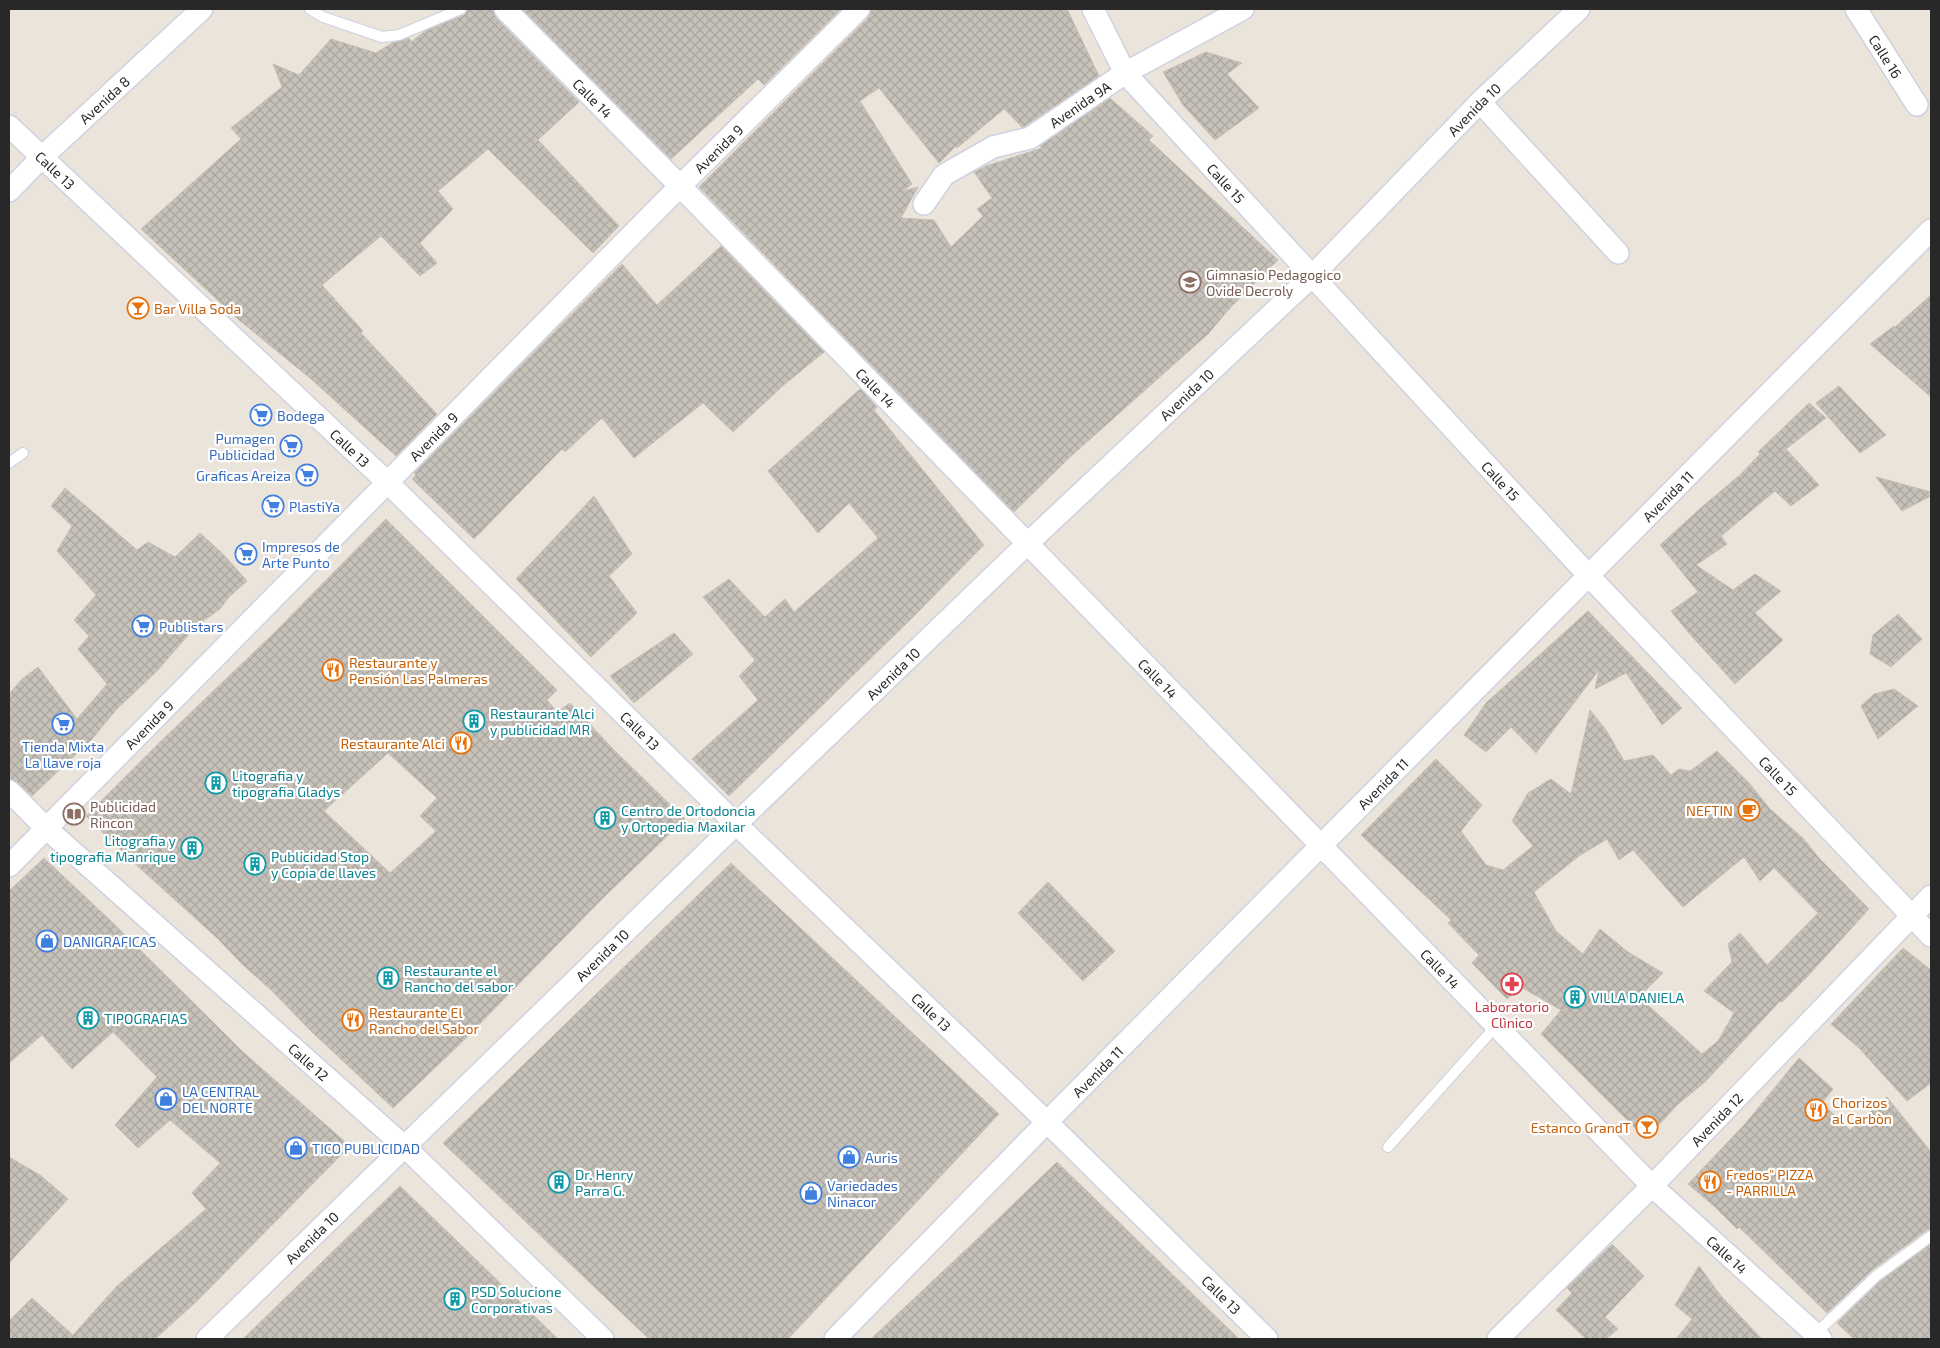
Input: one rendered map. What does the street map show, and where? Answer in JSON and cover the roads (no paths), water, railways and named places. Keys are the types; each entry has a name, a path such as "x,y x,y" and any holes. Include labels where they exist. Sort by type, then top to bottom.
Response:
{"street":[{"name":"Avenida 8","path":"9,191 41,158 202,9"},
{"name":"Calle 14","path":"505,9 680,186 1652,1186 1818,1336"},
{"name":"Avenida 9","path":"9,866 680,186 858,9"},
{"name":"Calle 15","path":"1093,9 1125,73 1589,576 1931,936"},
{"name":"Avenida 9A","path":"924,204 944,175 993,147 1030,138 1125,73 1243,9"},
{"name":"Avenida 10","path":"207,1339 736,824 1027,544 1312,276 1480,102 1579,9"},
{"name":"Calle 16","path":"1856,9 1917,105"},
{"path":"1480,102 1618,253"},
{"name":"Calle 13","path":"9,126 387,482 736,824 1047,1122 1267,1339"},
{"name":"Avenida 11","path":"835,1339 1047,1122 1931,230"},
{"name":"Calle 12","path":"9,791 47,829 405,1147 603,1339"},
{"name":"Avenida 12","path":"1498,1339 1652,1186 1931,896"}],"lane":[{"path":"310,9 323,17 382,36 398,36 461,9"},
{"path":"9,463 23,452"},
{"path":"1388,1147 1496,1026"},
{"path":"1818,1336 1876,1277 1931,1236"}],"place":[{"name":"Gimnasio Pedagogico Ovide Decroly","path":"1190,282"},
{"name":"Bar Villa Soda","path":"138,308"},
{"name":"Bodega","path":"261,415"},
{"name":"Pumagen Publicidad","path":"291,446"},
{"name":"Graficas Areiza","path":"307,475"},
{"name":"PlastiYa","path":"273,506"},
{"name":"Impresos de Arte Punto","path":"246,554"},
{"name":"Publistars","path":"143,626"},
{"name":"Restaurante y Pensión Las Palmeras","path":"333,670"},
{"name":"Restaurante Alci y publicidad MR","path":"474,721"},
{"name":"Tienda Mixta La llave roja","path":"63,724"},
{"name":"Restaurante Alci","path":"461,743"},
{"name":"Litografia y tipografia Gladys","path":"216,783"},
{"name":"NEFTIN","path":"1749,810"},
{"name":"Publicidad Rincon","path":"74,814"},
{"name":"Centro de Ortodoncia y Ortopedia Maxilar","path":"605,818"},
{"name":"Litografia y tipografia Manrique","path":"192,848"},
{"name":"Publicidad Stop y Copia de llaves","path":"255,864"},
{"name":"DANIGRAFICAS","path":"47,941"},
{"name":"Restaurante el Rancho del sabor","path":"388,978"},
{"name":"Laboratorio Clìnico","path":"1512,984"},
{"name":"VILLA DANIELA","path":"1575,997"},
{"name":"TIPOGRAFIAS","path":"88,1018"},
{"name":"Restaurante El Rancho del Sabor","path":"353,1020"},
{"name":"LA CENTRAL DEL NORTE","path":"166,1099"},
{"name":"Chorizos al Carbòn","path":"1816,1110"},
{"name":"Estanco GrandT","path":"1647,1127"},
{"name":"TICO PUBLICIDAD","path":"296,1148"},
{"name":"Auris","path":"849,1157"},
{"name":"Dr. Henry Parra G.","path":"559,1182"},
{"name":"Fredos\" PIZZA - PARRILLA","path":"1710,1182"},
{"name":"Variedades Ninacor","path":"811,1193"},
{"name":"PSD Solucione Corporativas","path":"455,1299"}]}
